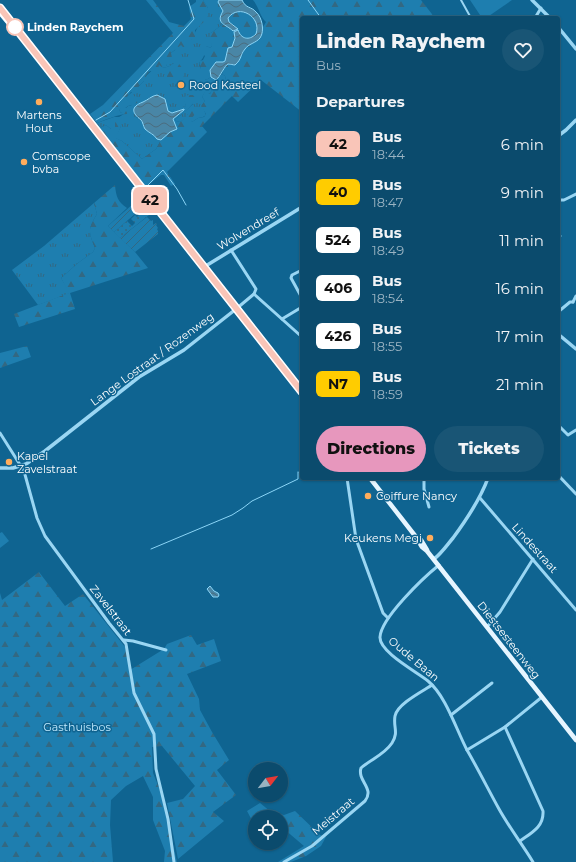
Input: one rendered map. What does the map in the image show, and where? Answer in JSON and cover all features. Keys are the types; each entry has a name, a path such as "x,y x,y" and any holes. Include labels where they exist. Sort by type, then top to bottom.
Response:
{"main road":[{"path":"0,8 300,389"},
{"path":"0,13 27,44"},
{"name":"Diestsesteenweg","path":"372,480 416,537 425,545 427,551 576,740"}],"street":[{"path":"461,0 470,16"},
{"path":"532,0 548,16"},
{"path":"536,16 541,8"},
{"path":"560,29 576,48"},
{"path":"560,134 575,123"},
{"path":"560,200 564,200 576,194"},
{"name":"Wolvendreef","path":"204,267 300,208"},
{"path":"231,250 256,290 254,294 236,309"},
{"path":"300,271 292,275 291,278 300,294"},
{"path":"254,294 300,335"},
{"path":"560,310 570,302 573,302 576,296"},
{"path":"282,320 300,308"},
{"name":"Lange Lostraat / Rozenweg","path":"21,466 45,451 139,377 189,346 236,309"},
{"path":"560,336 576,349"},
{"path":"560,428 568,435 576,430"},
{"name":"Zavelstraat","path":"0,433 25,474 37,518 45,536 109,624 124,640 127,649 134,694 154,734 156,769 168,819 174,862"},
{"path":"0,468 21,466"},
{"path":"560,478 576,494"},
{"path":"347,480 353,527 359,551 383,613 388,618"},
{"path":"423,480 429,507"},
{"path":"434,559 447,546 464,524 480,498 487,480"},
{"name":"Lindestraat","path":"480,498 576,610"},
{"path":"488,627 500,612 533,559"},
{"name":"Oude Baan","path":"439,566 392,612 380,636 381,643 383,648 432,685 451,715 467,750 499,810 534,862"},
{"path":"124,640 166,650"},
{"path":"451,715 492,683"},
{"name":"Meistraat","path":"284,862 312,846 365,801 368,794 360,775 361,768 382,754 391,744 396,735 394,717 397,711 408,701 432,685"},
{"path":"467,750 505,727 542,697"},
{"path":"505,727 543,811 540,826 520,841"}],"green space":[{"path":"146,0 153,0 169,22 184,26 191,19 189,7 196,2 196,0 203,0 208,8 207,19 195,30 195,38 191,40 192,44 189,48 187,46 184,48 181,45 171,53 172,58 166,65 168,67 174,63 178,63 184,74 182,79 173,82 167,78 167,68 159,65 158,70 155,72 150,71 146,76 147,80 138,87 139,90 136,94 131,92 125,99 136,96 138,99 137,103 119,110 121,113 125,110 128,111 127,114 116,116 97,123 90,114 103,105 173,33"},
{"path":"203,0 219,0 218,2 223,11 221,14 221,22 223,24 211,33 212,46 210,48 207,46 203,57 199,62 201,69 206,80 211,77 217,79 222,74 225,76 226,80 213,87 210,94 205,92 202,97 205,101 202,105 206,115 192,122 190,119 190,112 186,118 180,122 176,121 175,119 193,104 184,98 186,106 168,111 165,102 150,97 139,104 134,111 136,117 142,122 143,126 159,140 161,140 156,149 142,159 122,141 115,138 121,126 115,125 115,129 111,129 106,125 100,128 97,123 114,117 119,117 124,114 119,110 121,107 126,108 132,105 124,99 144,81 146,76 158,65 160,64 162,67 167,68 167,78 174,63 168,67 166,65 171,53 176,47 191,40 208,8"},
{"path":"253,0 421,0 433,16 300,16 300,110 261,80 238,102 232,96 202,126 207,132 167,172 175,184 171,186 164,175 161,175 147,186 153,193 151,194 108,142 100,128 106,125 111,129 115,129 115,122 121,126 116,138 122,141 142,159 156,149 161,140 170,132 177,129 173,119 180,114 183,109 172,113 168,111 186,106 183,98 188,95 193,95 196,99 187,110 175,119 176,121 180,122 185,118 192,108 196,108 196,113 191,119 192,122 198,118 204,117 206,114 201,106 205,101 202,97 205,91 210,94 213,87 226,80 225,76 222,74 226,65 232,65 242,56 245,48 262,33 266,22"},
{"path":"470,0 512,0 489,16 481,16"},
{"path":"244,12 254,18 257,25 256,34 248,38 243,37 239,33 235,35 232,47 226,54 225,62 216,62 210,70 211,77 206,80 204,75 199,76 198,73 201,69 199,61 203,60 205,56 202,53 205,51 204,49 207,46 210,48 212,46 211,33 223,24 230,28 234,25 229,22 228,18 230,15"},
{"path":"115,185 118,199 121,204 127,208 108,226 135,252 148,268 70,293 75,309 19,327 14,314 69,293 61,278 93,252 95,248 90,230 97,214 94,203"},
{"path":"141,197 144,199 137,206 139,208 142,205 143,207 114,232 108,226"},
{"path":"94,203 97,214 90,230 95,248 93,252 61,278 70,293 38,305 12,270 44,246"},
{"path":"145,209 149,215 120,238 114,232 127,221 132,226 135,223 131,219 135,215 137,217"},
{"path":"147,217 151,221 153,220 153,225 156,223 157,224 158,234 135,252 120,238"},
{"path":"27,346 31,357 0,368 0,353"},
{"path":"2,532 9,541 0,548 0,533"},
{"name":"Gasthuisbos","path":"39,572 65,606 83,594 125,647 130,670 164,649 167,644 191,635 197,645 214,639 221,661 187,674 199,699 200,710 229,760 217,770 236,795 213,812 224,821 178,859 167,803 183,799 195,786 162,746 152,747 153,773 162,795 177,862 164,862 165,851 153,820 153,797 143,776 126,786 111,800 110,825 113,862 0,862 0,593 2,600"},
{"path":"260,803 269,810 249,810"},
{"path":"295,811 320,835 327,835 321,846 306,856 291,862 278,862 304,846 288,832 288,814"}],"water":[{"path":"219,0 242,0 245,5 258,14 263,28 260,38 246,47 239,61 235,65 228,64 216,80 211,77 210,70 216,62 225,61 228,48 232,47 235,38 234,32 238,30 243,37 251,38 256,34 257,28 256,22 253,18 243,12 233,14 228,18 229,22 238,29 233,31 222,23 220,19 223,11 218,2"},
{"path":"157,95 165,99 168,111 172,113 184,109 173,119 177,129 170,132 161,140 157,139 145,129 142,121 134,113 134,108 136,106"},
{"path":"210,586 218,593 218,597 213,597 207,589"}],"waterway":[{"path":"96,120 110,112 194,19 188,0"},
{"path":"308,0 320,16"},
{"path":"148,185 163,170 177,189 186,205"},
{"path":"151,549 232,515 252,501 298,479 298,472"}],"bus line":[{"name":"42","path":"0,8 300,389"}],"place":[{"name":"Linden Raychem","path":"15,27"},
{"name":"Rood Kasteel","path":"181,85"},
{"name":"Martens Hout","path":"39,102"},
{"name":"Comscope bvba","path":"24,162"},
{"name":"Kapel Zavelstraat","path":"9,462"},
{"name":"Coiffure Nancy","path":"368,496"},
{"name":"Keukens Megi","path":"430,538"}]}
